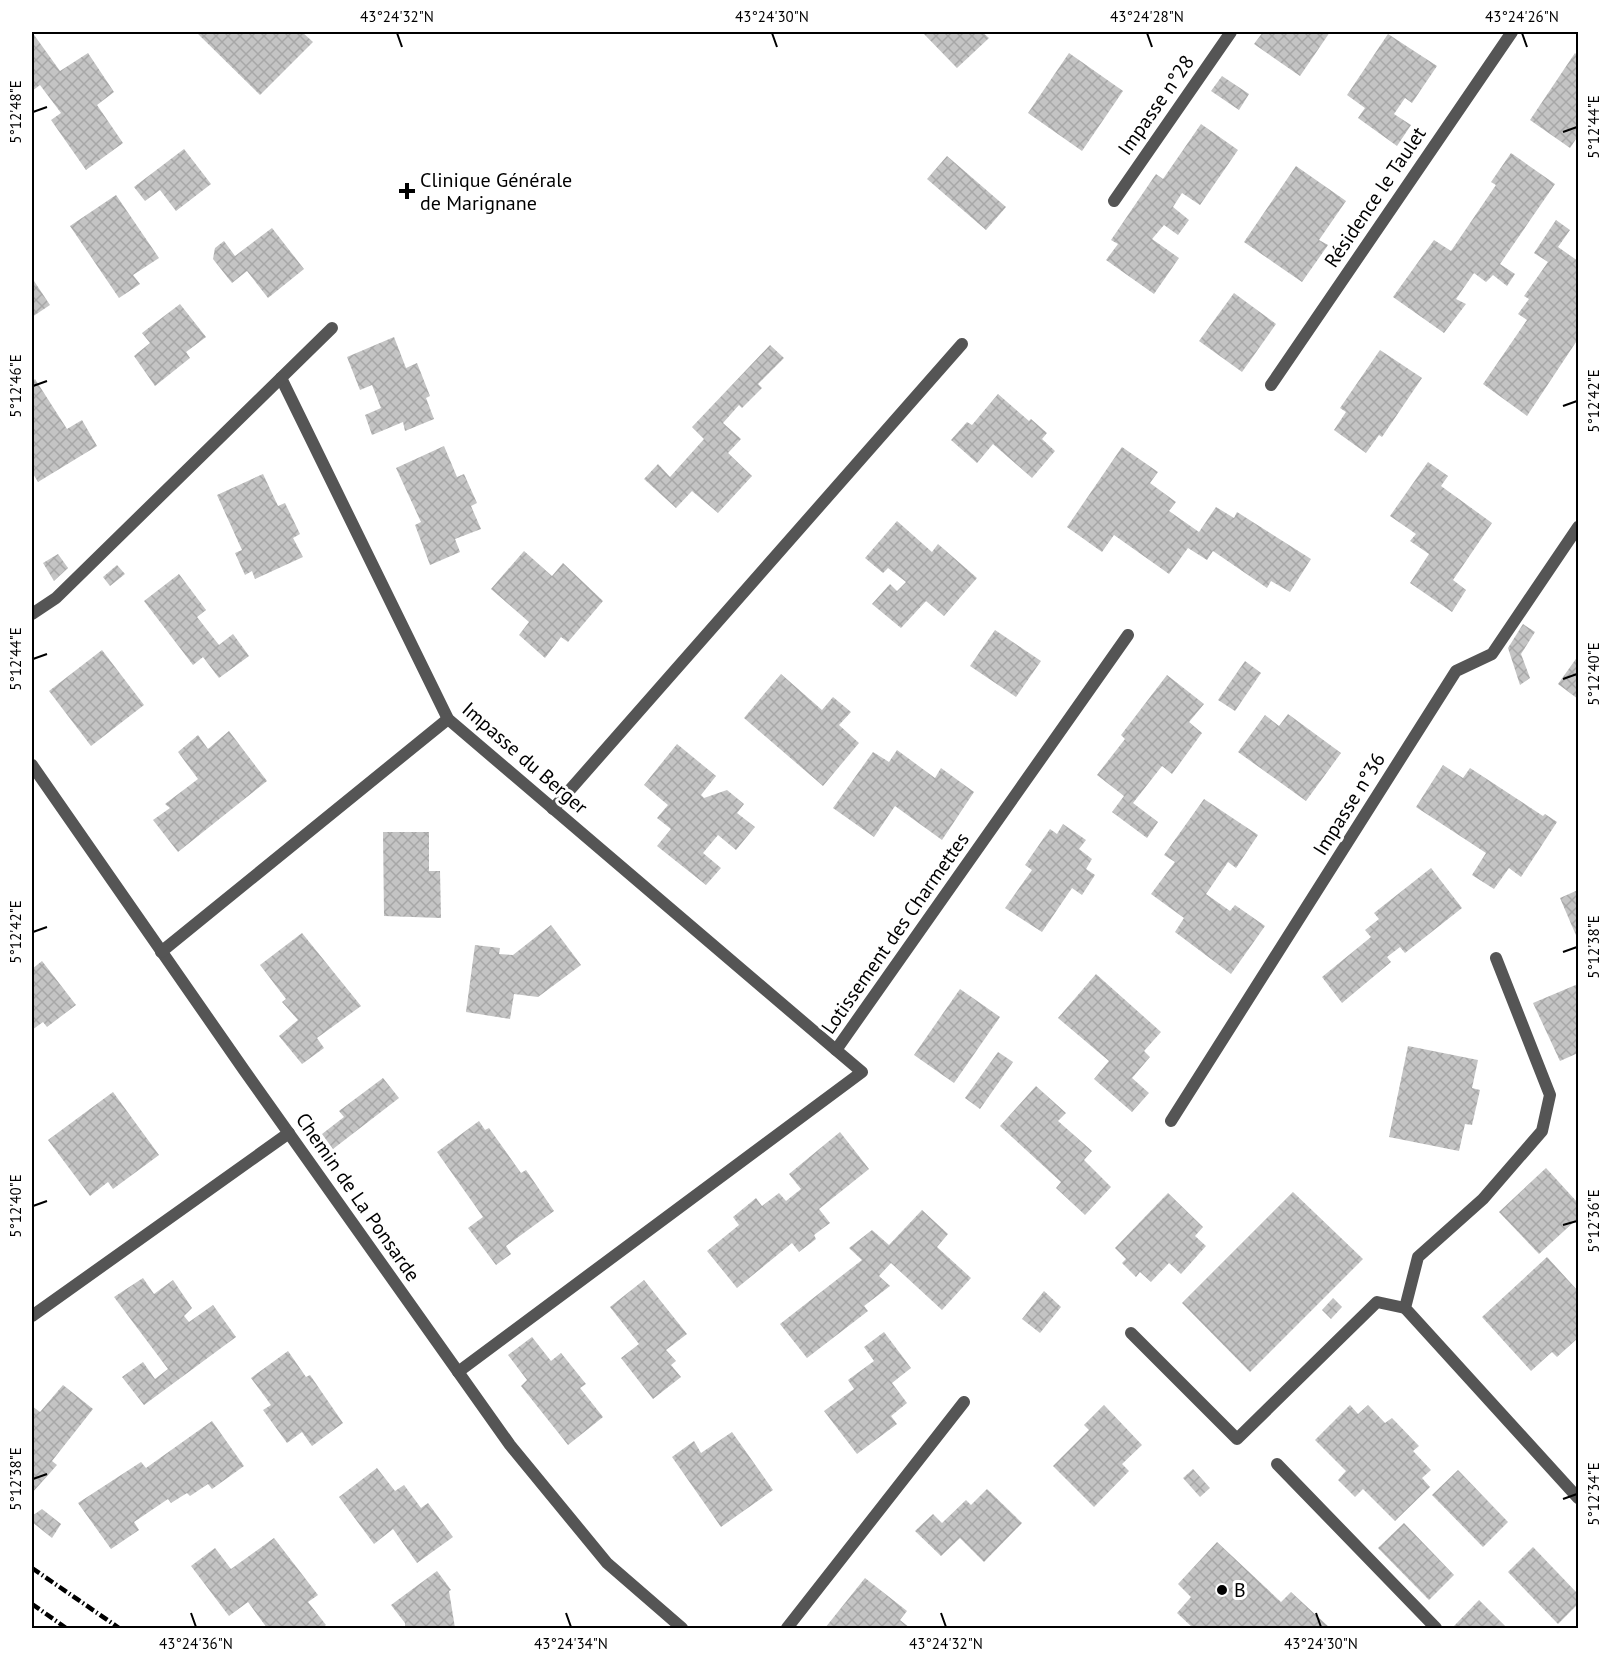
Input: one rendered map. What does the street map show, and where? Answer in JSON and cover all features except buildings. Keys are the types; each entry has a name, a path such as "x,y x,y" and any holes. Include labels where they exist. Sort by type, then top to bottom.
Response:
{"street":[{"name":"Impasse n°28","path":"1114,201 1231,32"},
{"name":"Résidence le Taulet","path":"1271,385 1512,32"},
{"path":"32,614 56,598 332,328"},
{"path":"553,809 962,344"},
{"name":"Impasse du Berger","path":"281,378 448,719 836,1050"},
{"name":"Impasse n°36","path":"1171,1121 1456,671 1492,654 1578,527"},
{"name":"Lotissement des Charmettes","path":"458,1372 862,1072 836,1050 1128,635"},
{"path":"162,952 448,719"},
{"name":"Chemin de La Ponsarde","path":"32,765 510,1445 607,1563 682,1629"},
{"path":"1405,1308 1418,1257 1483,1199 1542,1131 1550,1095 1496,958"},
{"path":"32,1316 289,1133"},
{"path":"1131,1333 1237,1440 1377,1302 1405,1308 1578,1498"},
{"path":"787,1629 964,1402"},
{"path":"1277,1464 1436,1629"}],"railway":[{"path":"32,1568 119,1628"},
{"path":"32,1604 66,1628"}],"place":[{"name":"Clinique Générale de Marignane","path":"407,191"},
{"name":"B","path":"1222,1590"}]}
